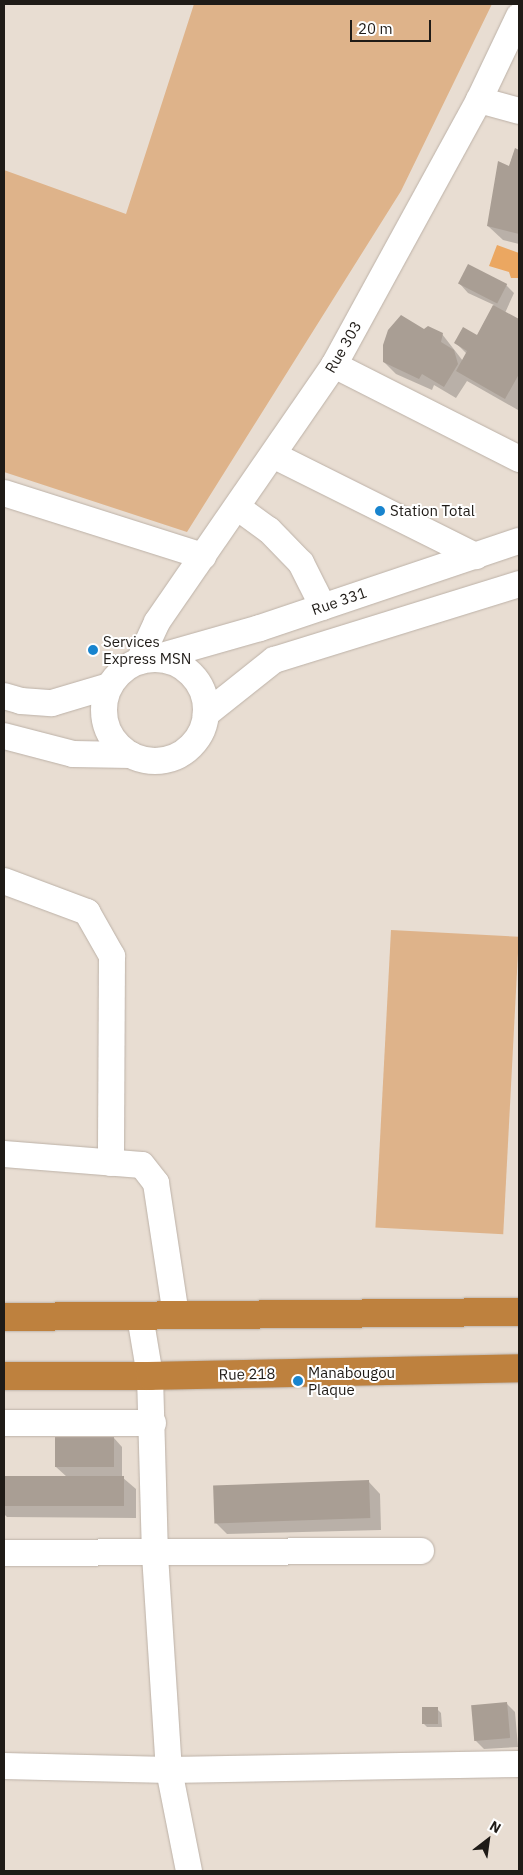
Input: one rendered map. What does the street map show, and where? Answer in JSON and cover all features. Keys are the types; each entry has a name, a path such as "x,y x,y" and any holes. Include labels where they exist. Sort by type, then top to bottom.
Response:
{"highway":[{"path":"4,1317 519,1312"},
{"name":"Rue 218","path":"4,1376 150,1376 519,1368"}],"street":[{"name":"Rue 303","path":"149,659 157,622 334,365 479,100 519,16"},
{"path":"479,100 519,111"},
{"path":"334,365 519,459"},
{"path":"273,454 476,556"},
{"path":"4,492 203,556"},
{"path":"236,507 269,530 301,563 323,607"},
{"name":"Rue 331","path":"149,659 323,607 519,541"},
{"path":"206,714 274,660 519,584"},
{"path":"4,736 72,754 131,755 151,761 171,759 188,749 201,733 206,714 204,695 194,677 179,664 149,659 122,670 109,686 104,705 106,725 116,743 131,755"},
{"path":"4,696 21,701 52,703 109,686"},
{"path":"4,881 87,912 112,956 111,1162"},
{"path":"4,1154 142,1165 156,1182 176,1315"},
{"path":"140,1316 150,1376 153,1423 155,1555 169,1770 189,1871"},
{"path":"4,1423 153,1423"},
{"path":"4,1553 155,1555 421,1551"},
{"path":"4,1766 169,1770 519,1764"}],"shaded area":[{"path":"194,4 492,4 401,191 187,532 4,472 4,170 126,214"},
{"path":"497,245 519,253 519,278 511,278 509,272 489,266"},
{"path":"391,930 519,937 503,1234 375,1228"}],"building":[{"path":"515,148 519,150 519,234 487,226 498,161 509,166"},
{"path":"468,264 507,284 497,304 458,284"},
{"path":"493,305 519,319 519,374 505,399 456,371 467,351 454,343 463,327 477,335"},
{"path":"401,315 424,329 428,326 443,333 441,342 454,350 458,364 444,387 422,374 419,379 383,362 383,345 388,330"},
{"path":"55,1437 114,1437 114,1467 55,1467"},
{"path":"4,1476 124,1476 124,1506 4,1506"},
{"path":"369,1480 370,1518 214,1523 213,1485"},
{"path":"507,1702 510,1738 474,1741 471,1705"},
{"path":"422,1707 438,1707 438,1724 422,1724"}],"place":[{"name":"Station Total","path":"380,511"},
{"name":"Services Express MSN","path":"93,650"},
{"name":"Manabougou Plaque","path":"298,1381"}]}
